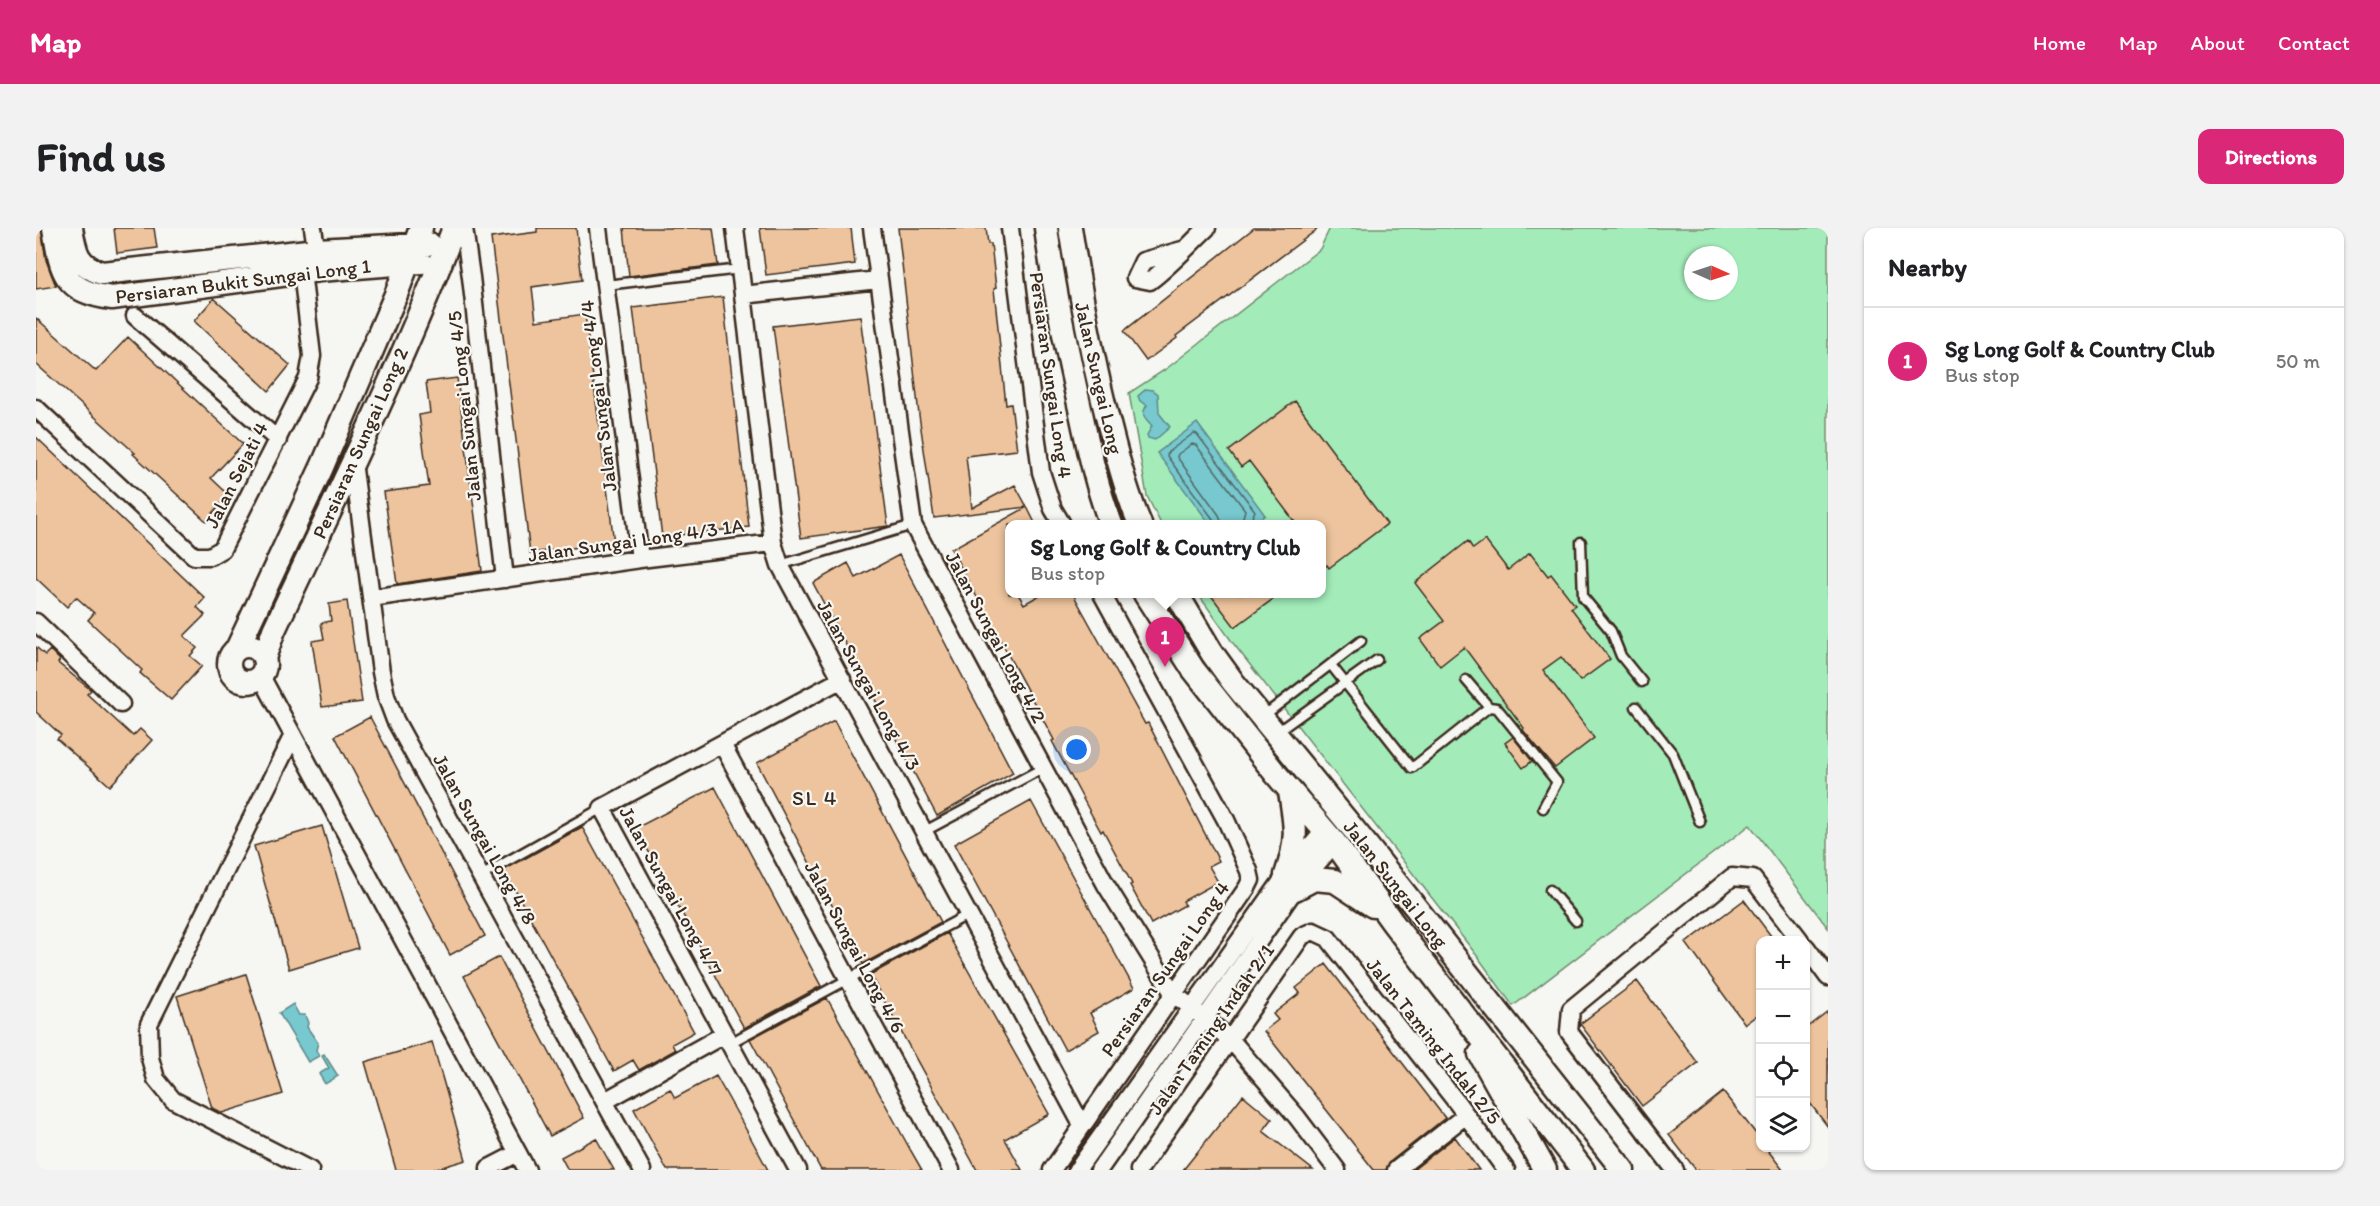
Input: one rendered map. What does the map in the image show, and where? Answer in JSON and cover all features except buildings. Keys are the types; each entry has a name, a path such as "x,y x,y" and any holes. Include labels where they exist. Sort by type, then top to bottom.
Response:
{"street":[{"name":"Persiaran Bukit Sungai Long 1","path":"54,228 64,274 72,285 98,296 112,298 310,254 377,264 415,244"},
{"name":"Persiaran Bukit Sungai Long 1","path":"70,228 81,261 90,269 102,273 452,241"},
{"name":"Jalan Sungai Long 4/4","path":"598,228 640,559"},
{"name":"Jalan Sungai Long 4/3","path":"735,228 773,543 780,565 1082,1125"},
{"name":"Jalan Sungai Long 4/2","path":"872,228 913,525 1106,885 1173,993 1230,1038 1297,1117 1337,1170"},
{"name":"Persiaran Sungai Long 4","path":"1010,228 1041,472 1050,501 1060,520"},
{"name":"Jalan Sungai Long","path":"1046,228 1053,288 1093,466 1109,520"},
{"name":"Jalan Sungai Long","path":"1070,228 1083,315 1128,497 1138,520"},
{"path":"1182,250 1207,228"},
{"name":"Persiaran Sungai Long 2","path":"262,667 274,630 452,241"},
{"name":"Jalan Sungai Long 4/5","path":"452,241 471,277 506,579"},
{"name":"Persiaran Sungai Long 2","path":"238,647 322,467 397,292 415,244"},
{"name":"Jalan Sejati 4","path":"36,408 194,556 210,556 222,549 308,378 312,356 310,254"},
{"path":"377,264 385,268 394,279 397,292"},
{"path":"743,296 878,280"},
{"path":"135,316 278,440"},
{"path":"322,467 348,472"},
{"name":"Jalan Sungai Long 4/8","path":"348,472 359,504 381,672 386,696 395,720 642,1170"},
{"name":"Jalan Sungai Long 4/3 1A","path":"370,598 640,559 773,543"},
{"name":"Persiaran Sungai Long 4","path":"1052,1170 1251,880 1226,820 1103,598"},
{"name":"Jalan Sungai Long","path":"1148,598 1193,669 1263,757 1289,788 1334,828 1364,842 1623,1170"},
{"name":"Jalan Sungai Long","path":"1179,598 1212,653 1334,828 1393,922 1583,1170"},
{"path":"36,622 122,704"},
{"path":"262,667 256,680 245,682 239,681 228,668 230,656 238,647 254,646 262,667 277,709 527,1170"},
{"name":"Jalan Sungai Long 4/7","path":"798,1170 602,808 842,679"},
{"path":"1235,721 1265,728 1263,757"},
{"path":"292,735 149,1024 150,1058 156,1079 173,1100 309,1170"},
{"name":"Jalan Sungai Long 4/6","path":"722,744 951,1170"},
{"path":"1098,1170 1206,1018 1290,882 1296,824 1289,788"},
{"path":"1077,1170 1191,1007 1334,828"},
{"path":"1675,1170 1569,1032 1571,1008 1732,877 1753,879 1797,936"},
{"path":"1290,882 1314,879 1335,881 1365,899 1393,922"},
{"name":"Jalan Taming Indah 2/1","path":"1139,1170 1302,936 1312,931 1329,938"},
{"name":"Jalan Taming Indah 2/5","path":"1329,938 1506,1170"},
{"path":"1810,952 1828,977"},
{"path":"1439,982 1545,1170"},
{"path":"605,1101 727,1038"},
{"path":"1396,1170 1466,1115"},
{"path":"489,1170 518,1154"}],"lane":[{"path":"606,285 740,268"},
{"path":"780,565 913,525"},
{"path":"1581,542 1583,597 1611,631 1621,656 1642,682"},
{"path":"1265,728 1331,665 1361,641"},
{"path":"1265,728 1346,683 1377,660"},
{"path":"1331,665 1412,768 1489,707"},
{"path":"1466,680 1489,707 1497,708 1557,782 1542,808"},
{"path":"1636,707 1673,754 1700,822"},
{"path":"925,831 1043,768"},
{"path":"481,876 602,808"},
{"path":"1550,890 1576,921"},
{"path":"727,1038 848,980 969,914"}],"green space":[{"path":"1330,228 1828,228 1828,928 1750,825 1513,1006 1478,957 1233,643 1201,598 1326,598 1326,520 1159,520 1147,496 1129,393 1166,369 1320,249"}],"water":[{"path":"1146,389 1158,394 1159,413 1170,427 1155,440 1148,438 1147,435 1152,426 1144,414 1147,405 1140,401 1138,396"},
{"path":"1197,423 1265,515 1258,520 1207,520 1157,453"},
{"path":"293,1004 299,1015 305,1015 307,1027 318,1043 316,1050 319,1056 308,1062 279,1013"},
{"path":"324,1054 338,1076 325,1084 319,1074 329,1068 322,1056"}],"place":[{"name":"Sg Long Golf & Country Club","path":"1165,667"}],"district":[{"name":"SL 4","path":"815,797"}]}
